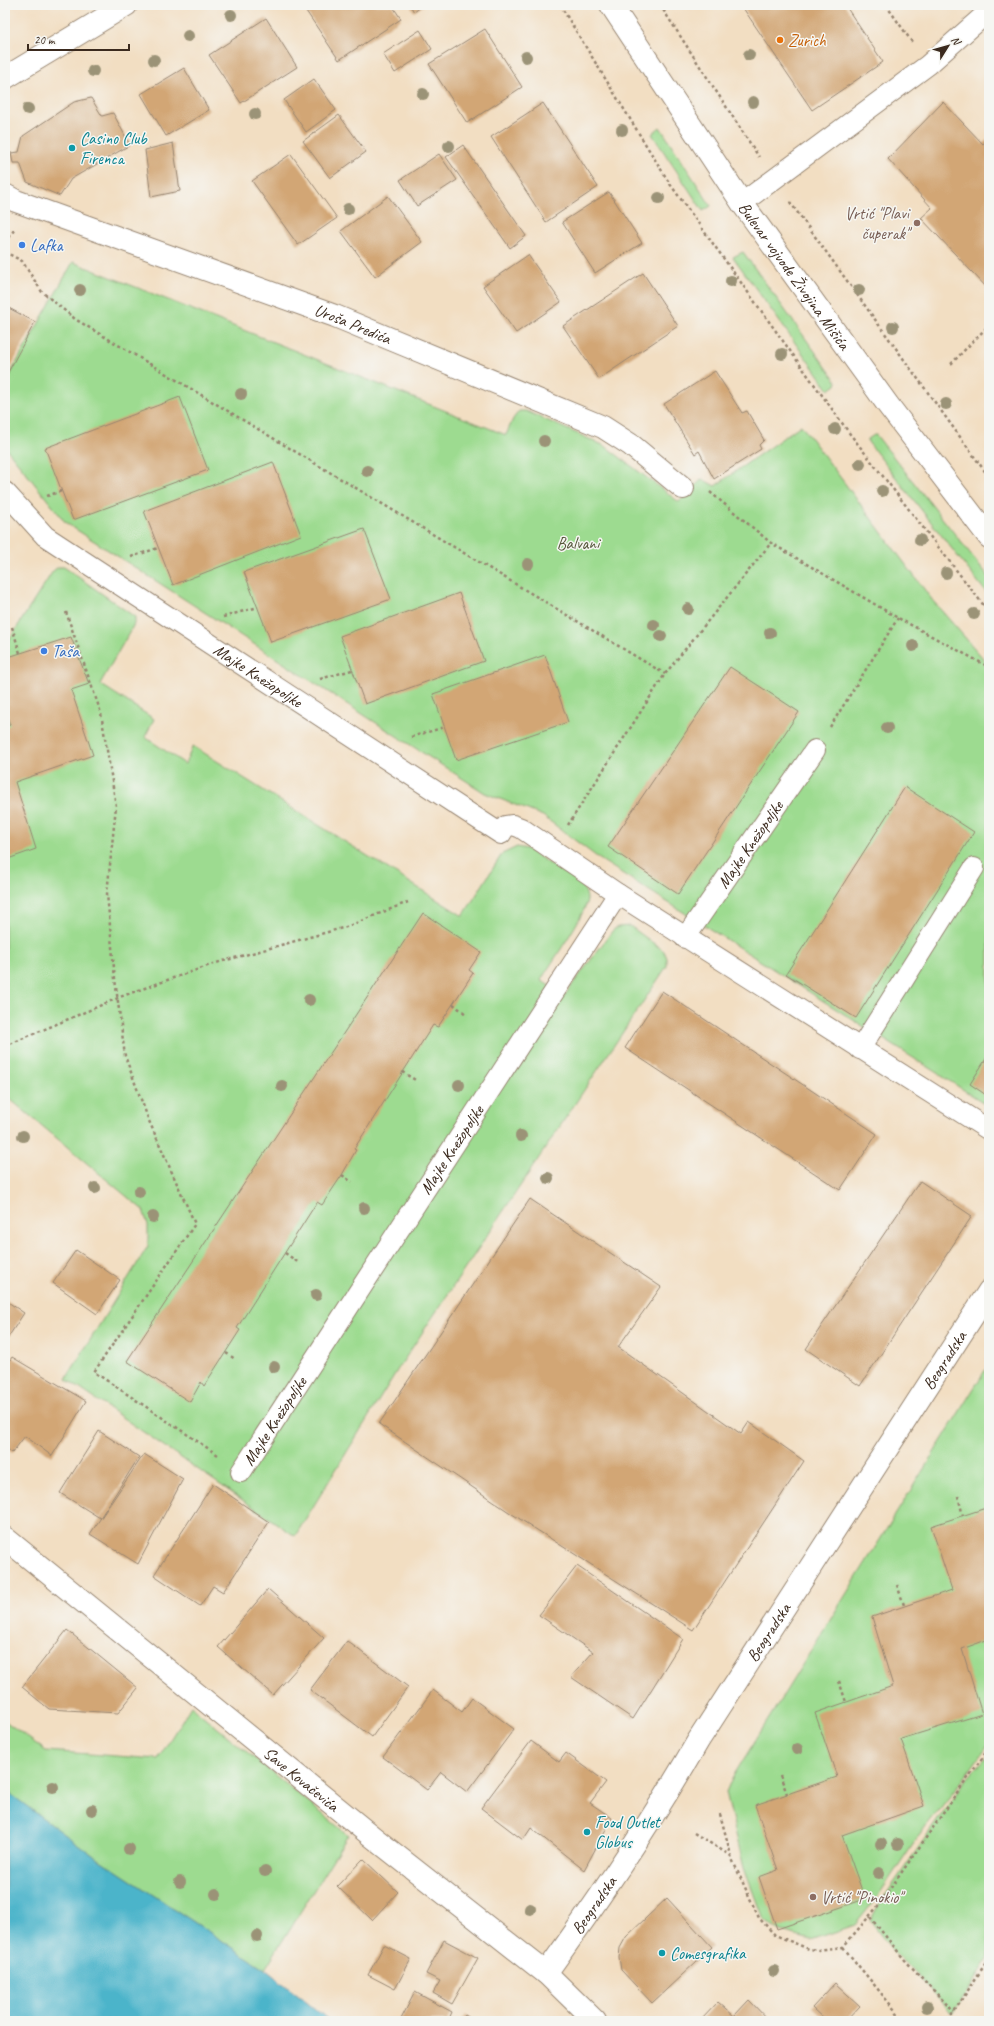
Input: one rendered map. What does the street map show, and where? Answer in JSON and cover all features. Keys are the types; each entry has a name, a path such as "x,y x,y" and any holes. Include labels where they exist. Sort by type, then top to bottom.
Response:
{"street":[{"path":"5,78 126,5"},
{"name":"Bulevar vojvode Živojina Mišića","path":"611,5 742,203 888,404 989,538"},
{"name":"Uroša Predića","path":"5,195 16,201 335,316 603,427 631,445 682,488"},
{"name":"Beogradska","path":"546,1973 580,1927 989,1291"},
{"name":"Save Kovačevića","path":"5,1538 374,1838 546,1973 596,2021"}],"lane":[{"path":"742,203 928,65 989,11"},
{"name":"Majke Knežopoljke","path":"5,492 44,536 501,834 506,826 513,825 521,828 618,894 242,1472"},
{"name":"Majke Knežopoljke","path":"685,938 815,750"},
{"path":"860,1049 974,868"},
{"path":"618,894 989,1130"}],"path":[{"path":"560,5 670,184 850,434 989,612"},
{"path":"660,5 773,179 848,286 989,477"},
{"path":"886,5 928,65"},
{"path":"17,227 5,244 5,252 22,261 42,292 74,319 665,674"},
{"path":"951,364 989,325"},
{"path":"705,488 771,543 898,618 989,667"},
{"path":"41,498 61,491"},
{"path":"567,826 665,674 771,543"},
{"path":"130,558 158,548"},
{"path":"223,617 258,607"},
{"path":"66,612 101,714 116,806 107,894 117,999 125,1056 149,1121 195,1224 94,1372 242,1472"},
{"path":"815,750 898,618"},
{"path":"12,627 20,653"},
{"path":"320,679 352,670"},
{"path":"410,738 445,727"},
{"path":"5,1046 117,999 216,963 346,927 408,902"},
{"path":"453,1004 466,1014"},
{"path":"402,1072 417,1081"},
{"path":"342,1175 352,1182"},
{"path":"285,1253 299,1263"},
{"path":"226,1353 235,1359"},
{"path":"958,1496 963,1516"},
{"path":"897,1585 904,1605"},
{"path":"839,1680 846,1702"},
{"path":"720,1814 731,1856 759,1918 775,1935 810,1949 818,1950 844,1947 870,1917 989,1748"},
{"path":"780,1775 786,1794"},
{"path":"694,1833 731,1856"},
{"path":"870,1917 904,1959 954,2012"},
{"path":"844,1947 904,2021"},
{"path":"948,2021 989,1958"}],"green space":[{"path":"660,127 711,206 703,211 652,134"},
{"path":"743,252 837,382 836,385 829,390 733,257"},
{"name":"Balvani","path":"73,262 506,435 513,419 519,411 526,411 605,446 679,502 702,479 715,486 801,425 933,601 989,665 989,1106 601,860 543,816 485,793 66,523 5,447 5,383"},
{"path":"876,435 989,577 989,596 868,442 868,439"},
{"path":"58,567 64,567 135,617 133,626 100,684 154,719 145,737 185,764 193,746 463,916 502,854 517,847 527,849 580,883 586,895 587,900 580,917 541,980 564,996 613,930 618,927 630,926 664,951 667,958 667,966 398,1369 295,1536 66,1379 148,1246 148,1225 143,1210 5,1095 5,646 53,571"},
{"path":"989,1364 989,1743 963,1780 918,1836 876,1899 855,1925 811,1940 781,1932 763,1919 744,1868 726,1792 732,1778"},
{"path":"191,1706 348,1835 265,1969 94,1856 5,1790 5,1721 46,1751 158,1759"},
{"path":"989,1754 989,1958 953,2014 892,1950 870,1921 878,1906 964,1782"}],"water":[{"path":"5,1790 94,1856 265,1969 330,2021 5,2021"}],"building":[{"path":"309,5 392,5 401,19 339,60 304,8"},
{"path":"410,5 424,5 414,12"},
{"path":"741,5 845,5 883,62 812,110"},
{"path":"266,18 297,67 241,103 209,55"},
{"path":"485,29 522,87 467,123 429,64"},
{"path":"420,30 432,49 395,73 383,54"},
{"path":"184,68 209,110 166,136 141,94"},
{"path":"314,79 336,110 306,132 284,100"},
{"name":"Casino Club Firenca","path":"91,98 102,116 113,113 130,145 71,179 60,196 27,182 20,163 13,163 11,153 19,152 23,136 74,102"},
{"path":"943,102 983,144 989,138 989,290 921,218 932,208 888,159"},
{"path":"543,103 598,187 546,222 491,137"},
{"path":"339,115 366,152 330,178 303,141"},
{"path":"173,143 180,191 151,197 145,150"},
{"path":"463,145 526,236 510,248 446,157"},
{"path":"291,154 337,218 298,245 252,181"},
{"path":"439,154 457,180 417,206 400,180"},
{"path":"609,192 642,243 595,273 562,222"},
{"path":"388,196 422,242 375,277 341,231"},
{"path":"528,255 561,302 516,333 483,286"},
{"path":"643,273 678,326 599,379 563,326"},
{"path":"5,306 35,322 5,378"},
{"path":"715,371 742,413 747,411 764,440 759,445 761,449 714,479 699,451 695,454 664,404"},
{"path":"180,397 208,470 73,520 45,448"},
{"path":"273,462 301,535 173,585 144,511"},
{"path":"364,529 391,599 271,642 244,572"},
{"path":"459,593 484,661 365,704 340,636"},
{"path":"71,637 89,684 71,690 93,755 15,782 36,849 5,860 5,727 10,725 5,711 5,658"},
{"path":"545,655 568,722 456,760 433,694"},
{"path":"730,667 799,712 678,894 608,847"},
{"path":"905,787 974,832 856,1018 786,974"},
{"path":"423,913 481,952 469,970 473,973 438,1027 433,1025 354,1149 356,1150 342,1175 322,1205 317,1202 237,1328 240,1330 204,1386 201,1382 190,1402 127,1361"},
{"path":"662,991 877,1134 840,1190 625,1048"},
{"path":"989,1054 989,1097 970,1084"},
{"path":"920,1181 972,1216 860,1386 806,1349"},
{"path":"530,1199 661,1287 618,1347 741,1434 749,1422 804,1461 693,1630 509,1512 379,1424"},
{"path":"76,1250 120,1280 97,1314 53,1283"},
{"path":"5,1300 24,1313 5,1342"},
{"path":"12,1357 86,1401 52,1456 25,1436 12,1453 5,1447 5,1368"},
{"path":"99,1431 139,1457 100,1518 60,1493"},
{"path":"144,1454 183,1479 138,1564 90,1534"},
{"path":"213,1484 269,1522 223,1592 213,1586 200,1606 154,1575"},
{"path":"989,1507 989,1639 962,1649 982,1714 901,1739 924,1806 842,1835 865,1899 777,1929 759,1877 778,1870 755,1805 837,1777 815,1713 893,1686 872,1617 952,1590 931,1526"},
{"path":"577,1566 683,1639 633,1719 571,1677 593,1652 539,1615"},
{"path":"268,1589 324,1638 273,1695 218,1647"},
{"path":"67,1630 138,1688 118,1713 49,1709 22,1687"},
{"path":"347,1641 408,1687 372,1737 310,1690"},
{"path":"433,1690 462,1712 472,1698 514,1729 467,1792 441,1772 427,1790 383,1757"},
{"path":"531,1741 559,1762 566,1753 606,1782 590,1803 612,1818 584,1870 531,1828 523,1840 481,1808"},
{"path":"363,1859 398,1892 372,1920 337,1886"},
{"name":"Comesgrafika","path":"667,1898 712,1947 652,2003 621,1970 619,1957 620,1948 626,1937"},
{"path":"444,1940 478,1958 452,2004 433,1993 440,1981 426,1974"},
{"path":"384,1945 411,1959 395,1989 368,1975"},
{"path":"835,1983 860,2006 846,2021 826,2021 812,2008"},
{"path":"415,1992 452,2012 448,2021 400,2021"},
{"path":"749,2000 769,2021 700,2021 718,2002 734,2016"},
{"path":"465,2015 475,2021 461,2021"}],"place":[{"name":"Zurich","path":"780,40"},
{"name":"Casino Club Firenca","path":"72,148"},
{"name":"Vrtić \"Plavi čuperak\"","path":"917,223"},
{"name":"Lafka","path":"22,245"},
{"name":"Taša","path":"44,651"},
{"name":"Food Outlet Globus","path":"587,1832"},
{"name":"Vrtić \"Pinokio\"","path":"813,1897"},
{"name":"Comesgrafika","path":"662,1953"}]}
